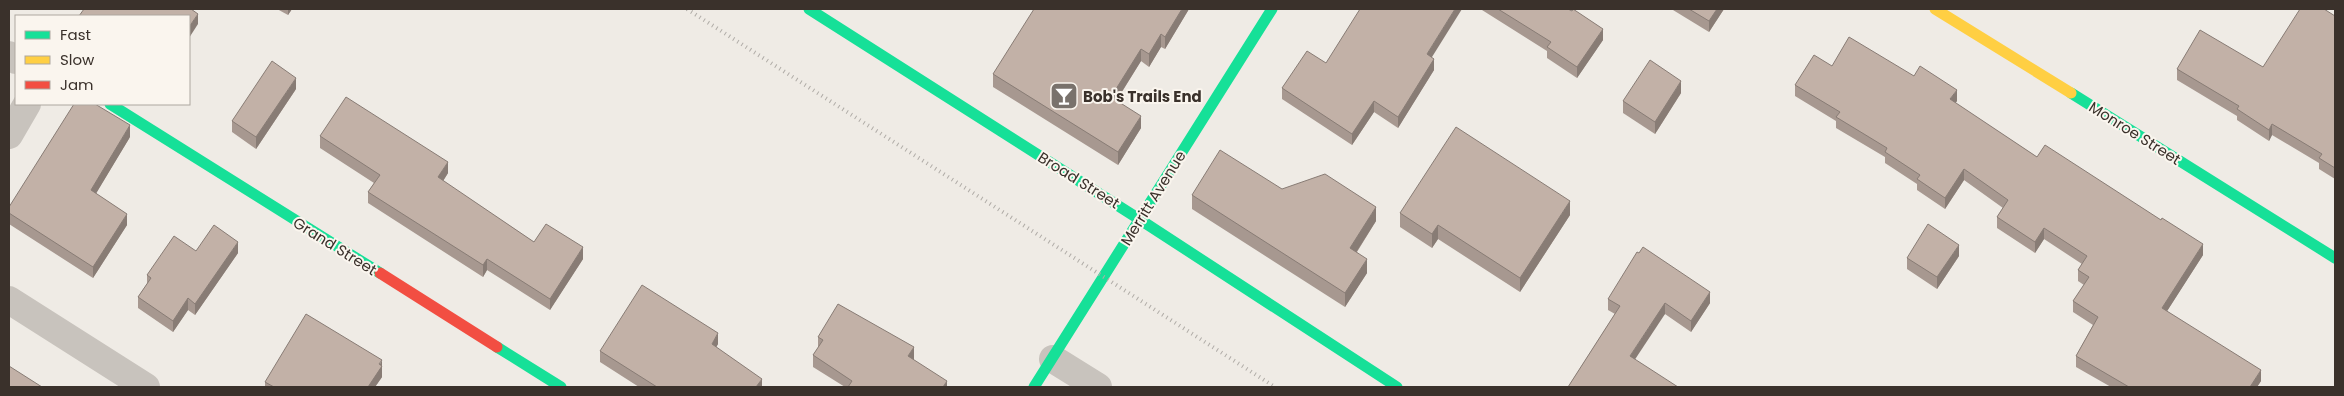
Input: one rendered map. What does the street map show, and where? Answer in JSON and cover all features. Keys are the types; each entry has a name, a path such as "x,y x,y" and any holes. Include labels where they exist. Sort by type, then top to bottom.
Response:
{"street":[{"name":"Broad Street","path":"809,9 1139,219 1397,387"},
{"name":"Merritt Avenue","path":"1034,387 1272,9"},
{"name":"Monroe Street","path":"1936,9 2335,258"},
{"path":"9,135 26,105"},
{"name":"Grand Street","path":"112,105 560,387"},
{"path":"9,300 146,387"},
{"path":"1053,358 1098,387"}],"building":[{"path":"84,9 191,9 198,14 190,26 190,15 80,15"},
{"path":"1034,9 1182,9 1165,37 1161,34 1149,54 1141,49 1111,97 1141,116 1118,152 993,74"},
{"path":"1360,9 1455,9 1427,54 1434,59 1398,117 1374,101 1352,134 1282,88 1307,51 1326,63"},
{"path":"1498,9 1568,9 1572,11 1573,9 1603,29 1577,67 1547,47 1551,42"},
{"path":"1689,9 1717,9 1709,21"},
{"path":"2300,9 2324,9 2335,16 2335,168 2319,158 2322,154 2272,124 2269,130 2237,109 2239,106 2177,69 2200,30 2263,67"},
{"path":"1849,37 1914,76 1920,66 1957,90 1950,99 2037,157 2045,145 2161,220 2162,218 2203,244 2162,308 2261,370 2250,387 2129,387 2076,356 2098,317 2073,301 2089,277 2078,270 2087,256 2044,228 2035,242 1997,217 2008,200 1964,169 1945,198 1917,179 1920,175 1885,152 1887,148 1836,117 1840,112 1795,85 1814,55 1832,66"},
{"path":"1650,60 1681,81 1655,122 1623,101"},
{"path":"272,61 296,78 256,137 232,121"},
{"path":"346,97 448,162 438,177 534,242 546,224 583,247 550,299 487,259 483,265 368,192 380,175 320,136"},
{"path":"73,105 97,105 130,125 91,190 127,214 93,267 9,213 9,207"},
{"path":"1456,127 1570,201 1520,278 1438,225 1432,234 1400,213"},
{"path":"1220,150 1282,189 1325,174 1376,207 1350,248 1367,259 1345,293 1192,195"},
{"path":"1928,224 1959,245 1937,277 1907,258"},
{"path":"214,225 238,242 195,304 188,298 173,321 138,297 151,278 147,275 174,236 196,251"},
{"path":"1643,247 1710,292 1691,321 1665,303 1630,356 1678,387 1568,387 1620,306 1608,299 1637,252 1639,253"},
{"path":"642,285 718,333 712,344 762,379 756,387 657,387 600,351"},
{"path":"838,304 914,347 908,356 947,381 943,387 848,387 852,381 813,355 823,340 818,337"},
{"path":"306,314 382,360 379,364 382,366 368,387 274,387 265,382"},
{"path":"9,366 42,387 9,387"}],"railway":[{"path":"687,9 1275,387"}],"traffic: fast":[{"path":"809,9 1139,219 1397,387"},
{"path":"1034,387 1272,9"},
{"path":"2071,93 2335,258"},
{"path":"112,105 380,273"},
{"path":"497,347 561,387"}],"traffic: slow":[{"path":"1935,9 2071,93"}],"traffic: jam":[{"path":"380,273 497,347"}],"place":[{"name":"Bob's Trails End","path":"1064,96"}]}
